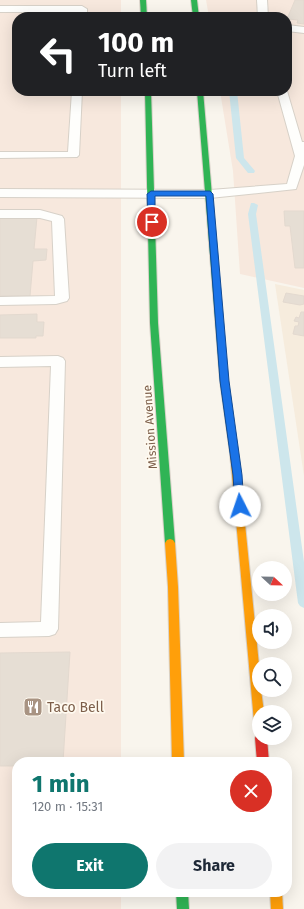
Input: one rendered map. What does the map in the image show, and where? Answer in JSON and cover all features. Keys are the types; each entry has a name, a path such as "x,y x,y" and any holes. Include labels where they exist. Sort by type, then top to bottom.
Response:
{"main road":[{"path":"143,0 144,12"},
{"path":"194,0 195,12"},
{"name":"Mission Avenue","path":"148,96 154,323 173,587 178,757"},
{"path":"200,96 210,194 224,381 237,475 257,705"},
{"path":"261,745 262,757"},
{"path":"182,897 183,909"},
{"path":"276,897 277,909"}],"lane":[{"path":"262,0 263,12"},
{"path":"0,9 82,9 82,12"},
{"path":"292,29 304,30"},
{"path":"0,155 73,155 77,96"},
{"path":"0,193 210,194 292,187 302,150 284,96"},
{"path":"0,214 40,214 58,219 62,298 56,300 0,301"},
{"path":"0,362 58,361 49,629 0,630"}],"shaded area":[{"path":"0,0 121,0 121,12 12,12 12,96 121,96 121,757 12,757 12,897 121,897 121,909 0,909"},
{"path":"206,0 304,0 304,288 240,274 233,171 221,96 292,96 292,12 208,12"},
{"path":"275,284 304,290 304,476"}],"building":[{"path":"295,0 304,0 304,24 297,23 298,20 292,19 292,12 290,12"},
{"path":"284,211 304,211 304,268 295,268 290,226 285,226"},
{"path":"37,217 34,249 47,249 46,260 33,261 30,296 0,296 0,218"},
{"path":"286,293 304,296 304,304 300,305 283,302"},
{"path":"301,312 304,312 304,336 293,334 295,326 298,326 299,322 294,321 296,317 299,318"},
{"path":"37,314 37,322 44,322 43,336 36,336 36,338 0,338 0,315"},
{"name":"Taco Bell","path":"70,652 63,757 12,757 12,766 0,766 0,653"}],"waterway":[{"path":"234,96 240,158 251,171"},
{"path":"254,205 252,214 304,603"}],"traffic: fast":[{"path":"143,0 144,12"},
{"path":"194,0 195,12"},
{"path":"148,96 154,323 170,543"},
{"path":"200,96 224,381 234,453"},
{"path":"182,897 183,909"}],"traffic: slow":[{"path":"234,453 257,705"},
{"path":"170,543 173,587 178,757"},
{"path":"276,897 277,909"}],"traffic: jam":[{"path":"262,745 263,757"}],"place":[{"name":"Taco Bell","path":"33,707"}],"route":[{"path":"152,222 151,194 210,194 224,381 240,506"}]}
